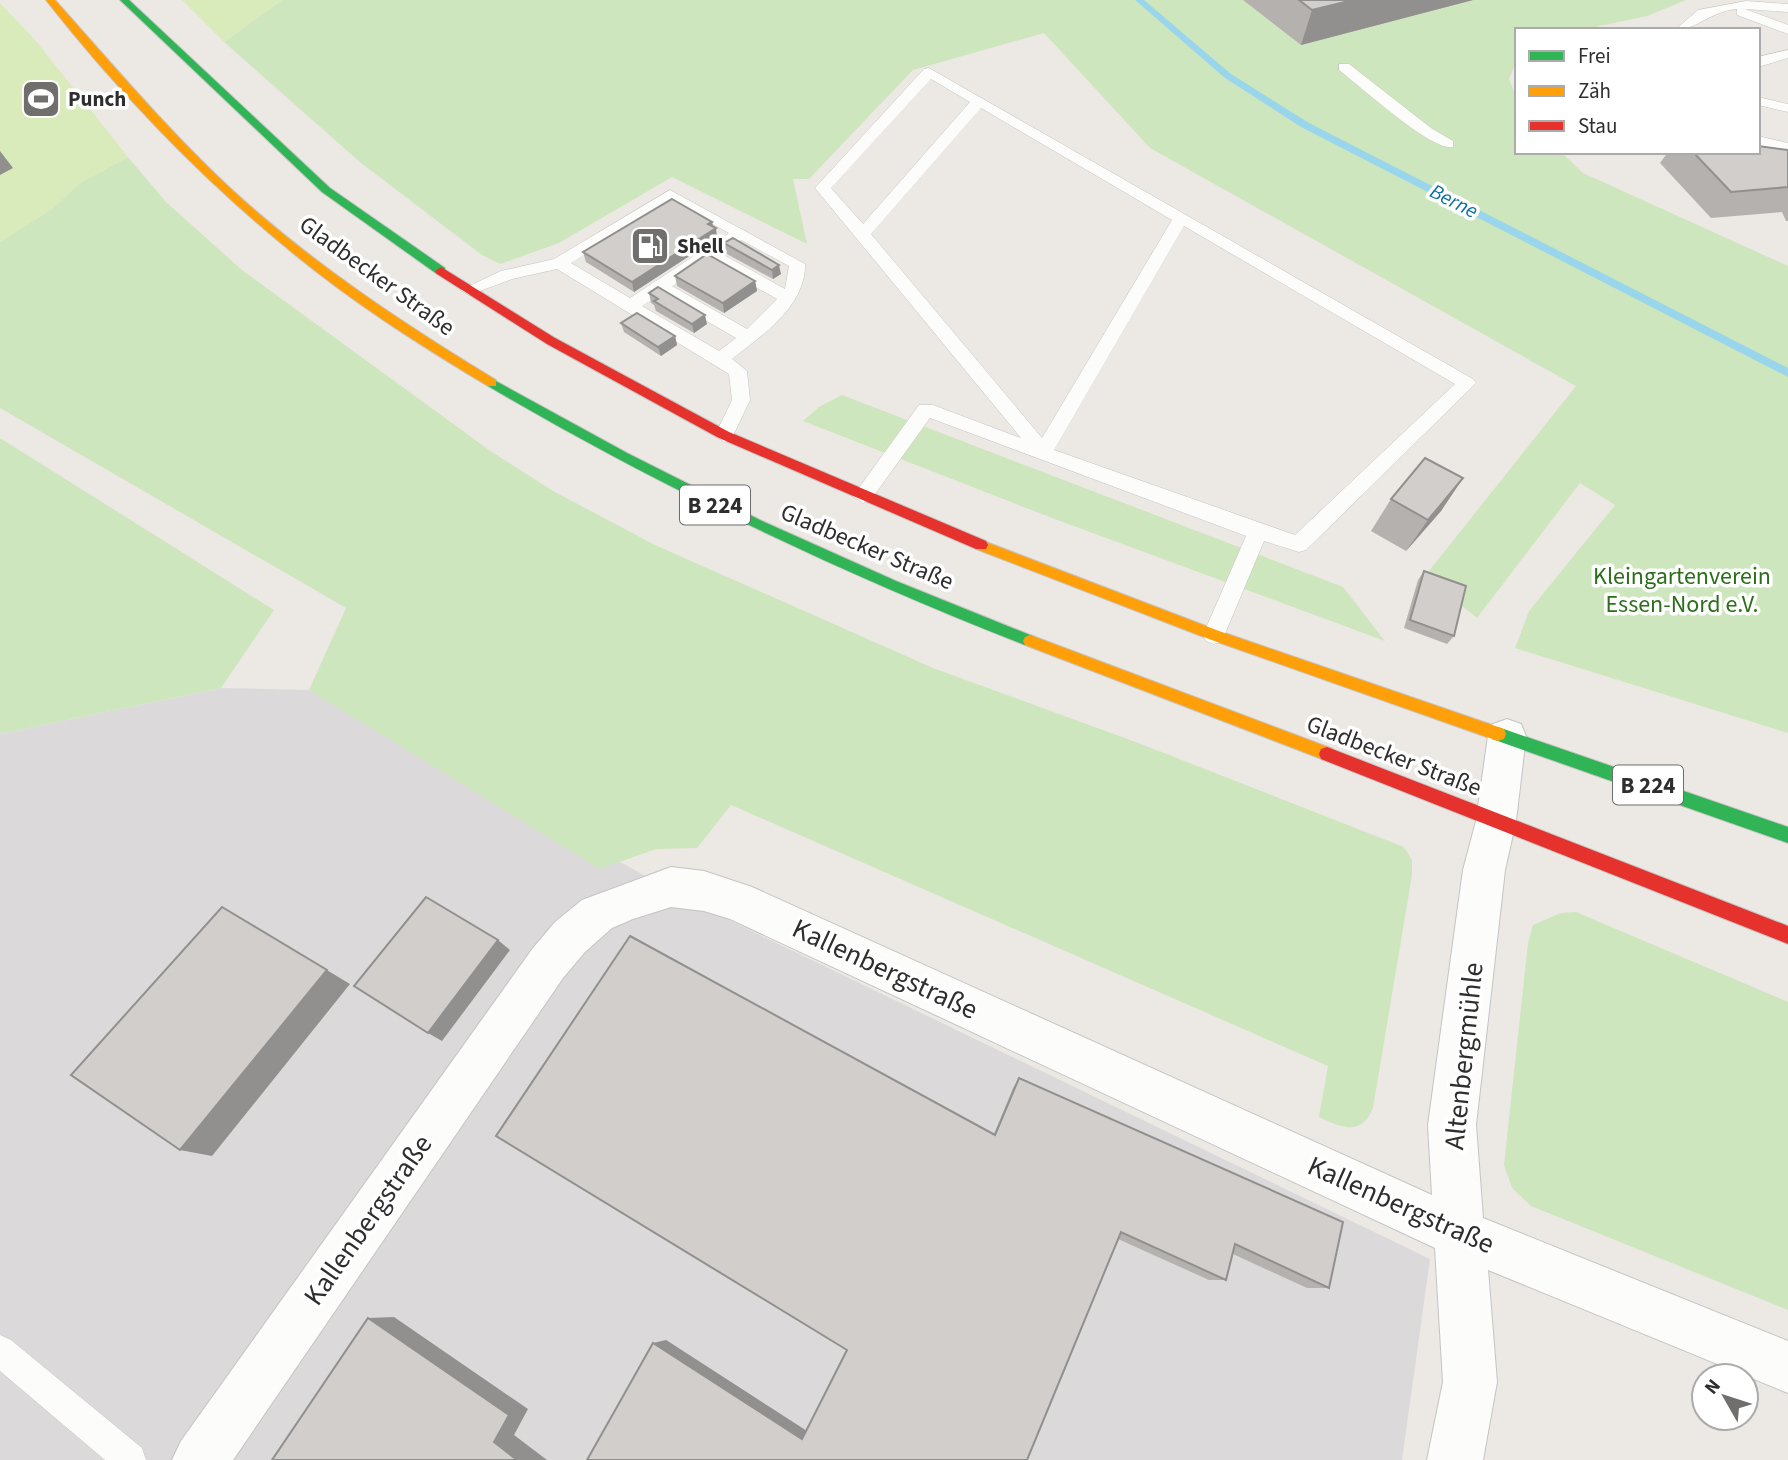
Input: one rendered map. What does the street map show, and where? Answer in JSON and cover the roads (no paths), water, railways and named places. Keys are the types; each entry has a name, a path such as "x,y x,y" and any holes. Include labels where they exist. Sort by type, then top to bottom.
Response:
{"main road":[{"name":"Gladbecker Straße","path":"50,0 188,156 256,216 324,270 441,351 566,429 717,506 880,581 1788,934"},
{"name":"Gladbecker Straße","path":"124,0 326,190 469,290 551,341 724,435 1031,566 1214,635 1788,835"}],"street":[{"name":"Altenbergmühle","path":"1455,1460 1469,1382 1452,1125 1484,870 1496,821 1507,736"},
{"name":"Kallenbergstraße","path":"200,1460 569,937 597,914 671,887 704,891 737,901 1457,1232 1788,1367"}],"lane":[{"path":"1684,28 1697,15 1716,9 1749,5 1788,8"},
{"path":"1716,9 1751,14 1788,30"},
{"path":"1760,62 1768,57 1788,54"},
{"path":"1345,67 1426,131 1448,144"},
{"path":"863,496 926,410 1043,453 1258,532 1299,544 1467,383 1180,220 929,72 822,188 930,313 1043,453"},
{"path":"1760,101 1788,108"},
{"path":"862,234 978,102"},
{"path":"1760,141 1788,148"},
{"path":"469,290 507,275 559,263 670,195 797,264 797,284 747,337 720,360"},
{"path":"1043,453 1180,220"},
{"path":"630,306 740,233"},
{"path":"709,254 786,297"},
{"path":"559,263 738,371 741,400 724,435"},
{"path":"660,286 747,337"},
{"path":"1214,635 1258,532"},
{"path":"0,1351 130,1460"}],"waterway":[{"name":"Berne","path":"1139,0 1228,76 1305,125 1788,373"}],"place":[{"name":"Punch","path":"41,99"},
{"name":"Shell","path":"650,246"}],"park label":[{"name":"Kleingartenverein Essen-Nord e.V.","path":"1682,590"}]}
